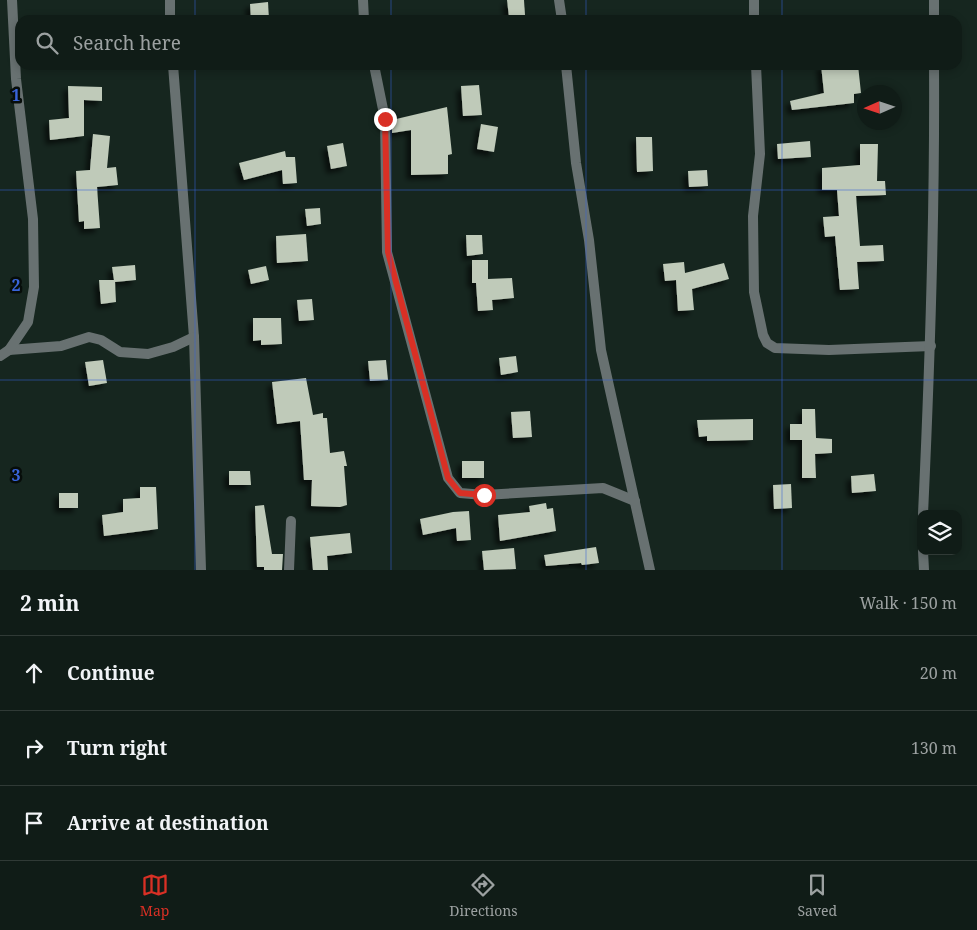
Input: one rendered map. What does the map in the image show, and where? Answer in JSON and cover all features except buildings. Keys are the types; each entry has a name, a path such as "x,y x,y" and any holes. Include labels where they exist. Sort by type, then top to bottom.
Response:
{"street":[{"path":"12,0 15,59"},
{"path":"170,0 170,15"},
{"path":"363,0 364,15"},
{"path":"559,0 561,15"},
{"path":"754,0 754,15"},
{"path":"934,0 934,15"},
{"path":"0,356 9,350 28,322 34,287 33,219 16,70"},
{"path":"173,70 194,336 201,570"},
{"path":"375,70 385,119 388,252 448,478 460,493 484,495 603,488 635,501"},
{"path":"567,70 576,163 590,240 601,350 650,570"},
{"path":"756,70 760,154 753,216 754,292 763,335 767,343 775,348 829,350 930,346"},
{"path":"923,510 930,346 934,70"},
{"path":"9,350 61,346 89,337 101,340 120,352 148,354 173,347 194,336"},
{"path":"289,570 291,521"},
{"path":"923,555 924,570"}],"route":[{"path":"385,119 388,252 448,478 460,493 484,495"}]}
